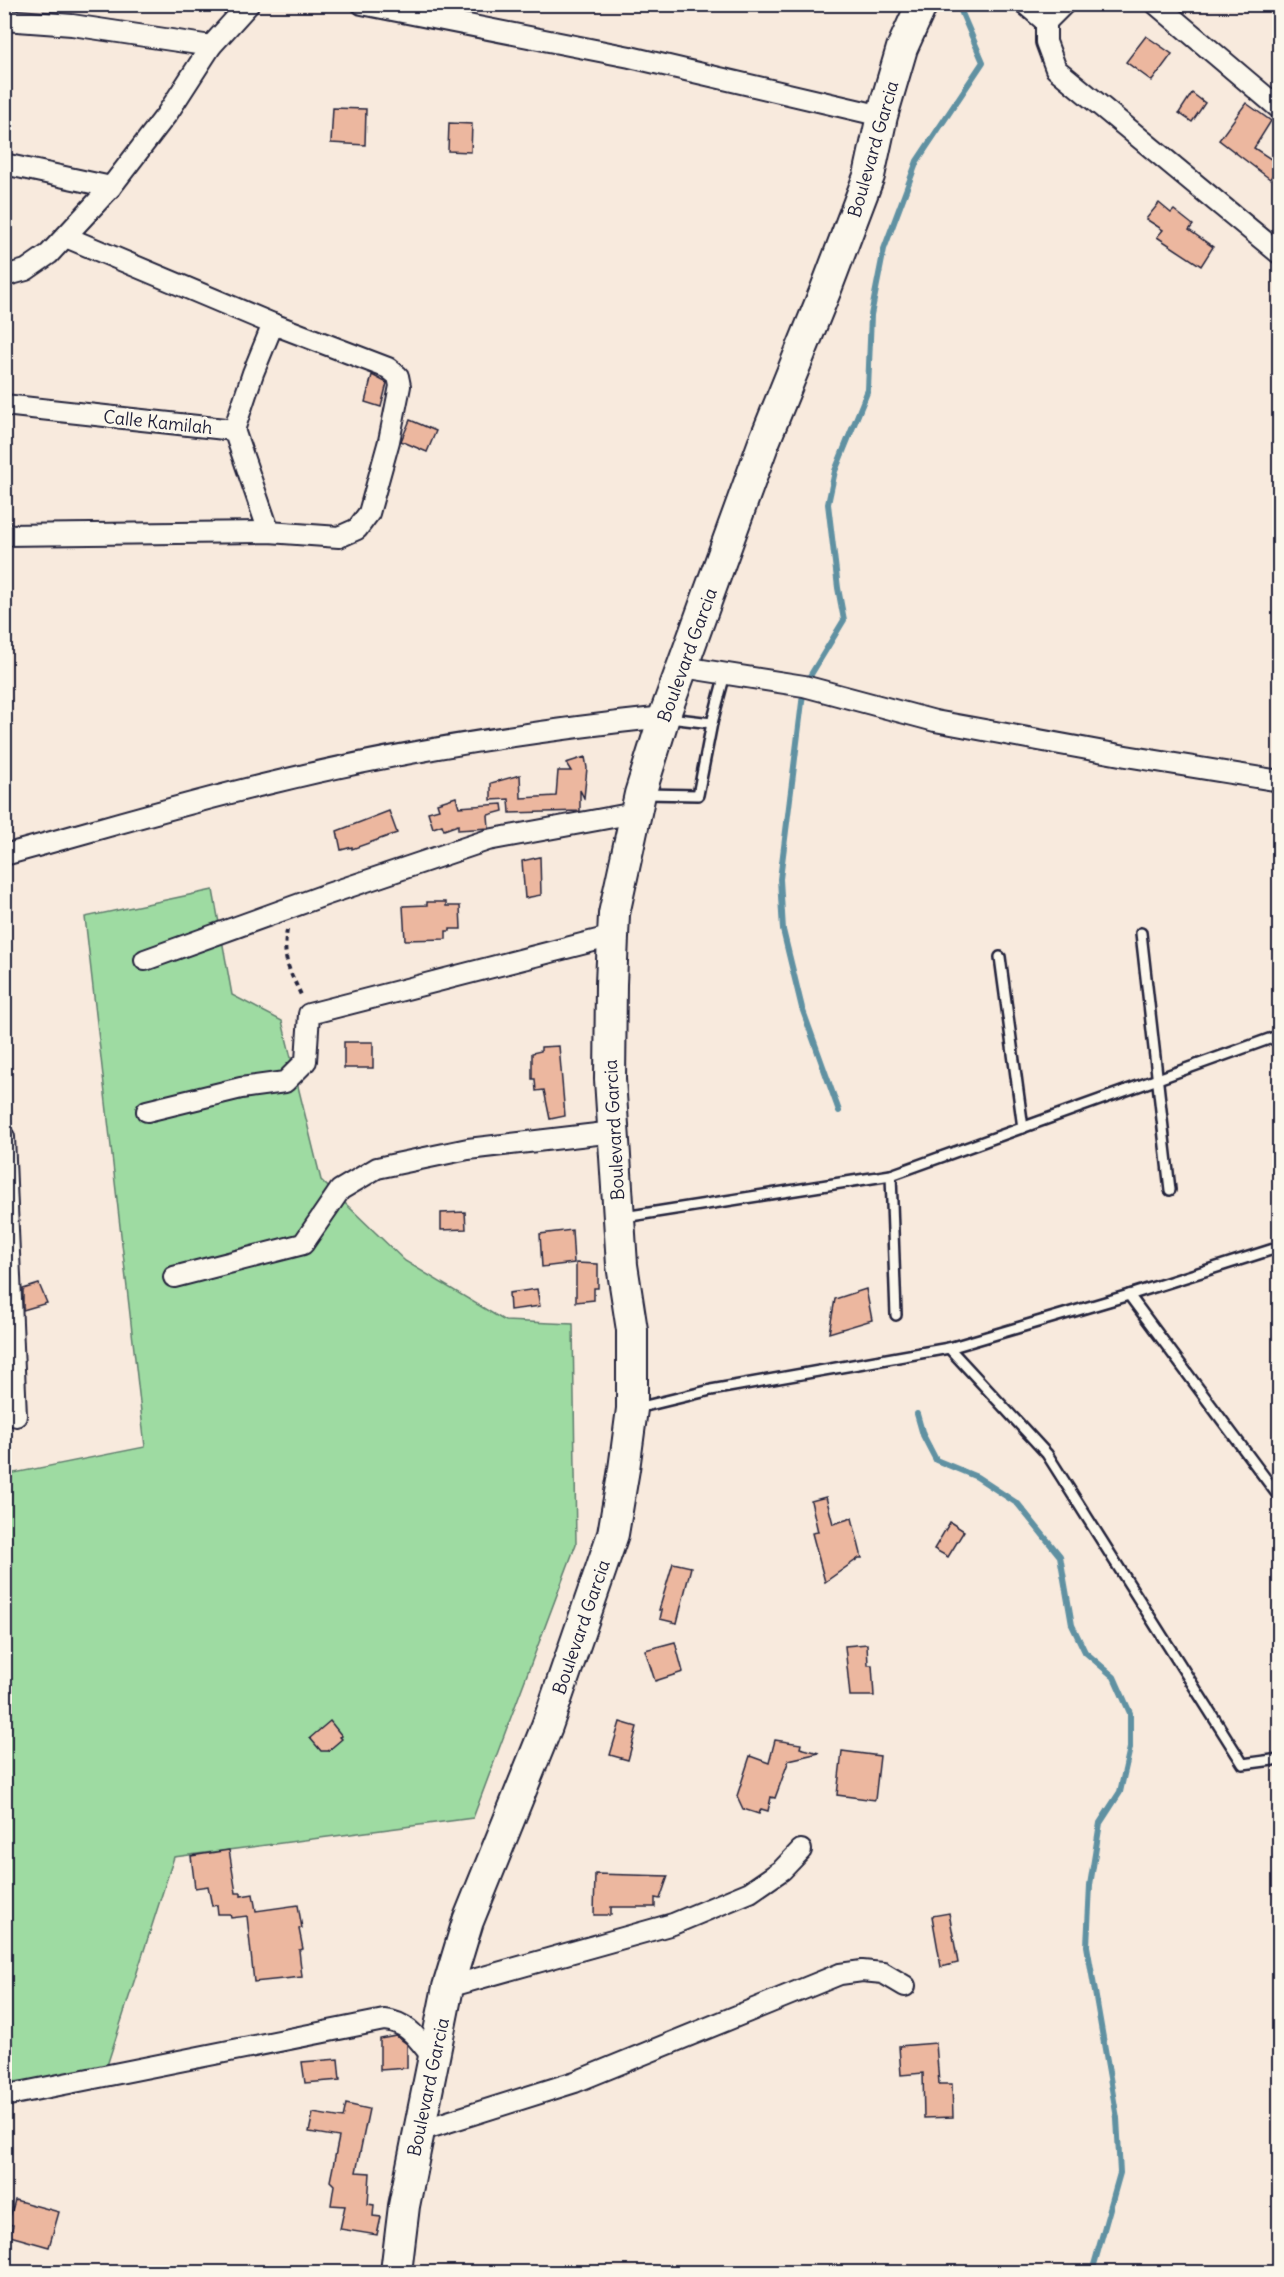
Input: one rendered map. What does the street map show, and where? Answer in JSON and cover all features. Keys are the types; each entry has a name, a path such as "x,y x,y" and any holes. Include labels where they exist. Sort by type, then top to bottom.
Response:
{"main road":[{"name":"Boulevard Garcia","path":"396,2272 404,2206 448,1987 468,1921 547,1726 613,1534 624,1469 632,1409 632,1330 621,1264 610,1078 614,914 637,803 664,717 764,442 869,176 882,116 902,48 922,4"}],"street":[{"path":"4,276 26,270 49,254 66,237 111,187 166,114 211,46 249,4"},
{"path":"362,4 630,57 882,116"},
{"path":"1025,4 1046,22"},
{"path":"1065,4 1046,22 1046,42 1056,69 1280,254"},
{"path":"1156,4 1280,109"},
{"path":"4,20 72,25 211,46"},
{"path":"4,164 111,187"},
{"path":"4,535 269,532 339,537 357,529 369,513 400,386 398,376 388,368 273,324 66,237"},
{"name":"Calle Kamilah","path":"4,405 234,430 253,373 273,324"},
{"path":"234,430 269,532"},
{"path":"683,667 804,686 935,722 1280,781"},
{"path":"4,855 283,780 464,743 596,724 664,717"},
{"path":"145,960 488,840 637,803"},
{"path":"147,1110 241,1088 285,1082 306,1062 309,1014 613,936"},
{"path":"174,1277 303,1244 340,1190 377,1168 468,1149 614,1132"},
{"path":"4,1137 16,1416"},
{"path":"448,1987 673,1924 750,1892 782,1870 801,1850"},
{"path":"419,2131 575,2082 840,1974 862,1971 883,1973 905,1986"},
{"path":"4,2096 384,2020 396,2021 409,2028 434,2059"}],"lane":[{"path":"637,803 698,795 712,723 725,674"},
{"path":"664,717 712,723"},
{"path":"1141,933 1170,1190"},
{"path":"1000,957 1023,1128"},
{"path":"619,1218 891,1175 1280,1035"},
{"path":"891,1175 896,1315"},
{"path":"632,1409 711,1390 949,1348 1129,1295 1280,1246"},
{"path":"1129,1295 1280,1498"},
{"path":"949,1348 1047,1454 1243,1764 1280,1759"}],"path":[{"path":"294,907 287,928 284,951 287,966 309,1014"}],"green space":[{"path":"213,890 232,995 282,1021 321,1180 405,1261 505,1321 573,1324 576,1544 473,1818 174,1857 103,2078 5,2082 4,1475 145,1447 85,917"}],"building":[{"path":"1146,36 1172,54 1152,81 1126,62"},
{"path":"1192,93 1205,103 1192,122 1179,113"},
{"path":"1246,103 1271,121 1254,148 1280,165 1270,179 1219,140"},
{"path":"333,108 366,109 365,145 331,143"},
{"path":"449,123 472,124 471,152 448,151"},
{"path":"1159,203 1171,213 1174,210 1193,225 1189,230 1213,247 1201,266 1157,237 1163,230 1146,219"},
{"path":"372,375 387,383 381,407 365,402"},
{"path":"410,420 436,431 427,452 401,441"},
{"path":"585,757 587,768 584,798 580,790 580,811 510,813 509,799 491,800 491,783 520,775 521,798 556,796 558,771 571,771 566,763"},
{"path":"456,797 459,807 502,804 503,811 488,815 489,828 458,830 458,825 444,830 442,825 433,828 428,812 439,809 437,803"},
{"path":"389,811 397,833 352,849 352,847 341,850 337,831"},
{"path":"540,857 541,895 525,898 522,861"},
{"path":"427,902 446,902 446,906 460,906 461,929 446,931 446,939 405,940 403,906 427,905"},
{"path":"344,1042 373,1042 373,1068 344,1068"},
{"path":"559,1046 565,1116 550,1119 544,1090 536,1091 535,1079 532,1079 532,1053 541,1051 541,1047"},
{"path":"465,1212 466,1229 441,1230 441,1213"},
{"path":"572,1230 574,1263 542,1267 540,1234"},
{"path":"576,1263 598,1264 598,1288 594,1288 594,1300 576,1302"},
{"path":"39,1284 47,1303 23,1310 23,1289"},
{"path":"537,1289 540,1306 510,1310 509,1293"},
{"path":"866,1289 872,1320 829,1333 835,1299"},
{"path":"826,1497 833,1524 852,1518 862,1558 825,1582 812,1533 818,1532 811,1501"},
{"path":"950,1522 964,1531 948,1557 934,1549"},
{"path":"673,1563 691,1567 677,1623 660,1619 662,1610 659,1610"},
{"path":"675,1642 683,1672 655,1681 645,1650"},
{"path":"867,1644 868,1665 872,1665 874,1696 850,1696 845,1646"},
{"path":"330,1721 342,1739 328,1751 321,1751 310,1738"},
{"path":"620,1722 637,1727 628,1760 610,1755"},
{"path":"775,1740 801,1744 800,1748 819,1753 789,1760 775,1798 771,1797 768,1811 761,1809 759,1814 743,1809 737,1796 750,1756 769,1763"},
{"path":"842,1751 880,1756 875,1800 837,1795"},
{"path":"229,1850 236,1893 241,1893 241,1896 253,1894 256,1911 298,1905 302,1928 299,1929 303,1949 299,1950 302,1977 254,1982 247,1916 231,1918 230,1914 218,1914 217,1905 212,1906 208,1886 195,1888 191,1856"},
{"path":"595,1874 668,1876 660,1899 655,1898 655,1907 611,1907 611,1915 594,1915"},
{"path":"949,1913 958,1963 941,1967 932,1916"},
{"path":"396,2036 407,2044 407,2068 380,2070 380,2039"},
{"path":"936,2043 939,2084 952,2084 953,2117 924,2118 923,2073 901,2075 899,2046"},
{"path":"338,2059 340,2080 305,2083 302,2062"},
{"path":"346,2104 369,2109 356,2172 370,2173 368,2204 374,2205 373,2216 381,2217 377,2235 340,2229 345,2206 331,2205 334,2185 330,2181 339,2137 309,2132 313,2113 343,2118"},
{"path":"15,2200 59,2212 49,2247 10,2236 13,2225 8,2224"}],"waterway":[{"path":"839,1111 802,1008 783,930 780,879 804,686 844,620 828,504 835,471 868,390 871,315 884,249 917,161 983,62 958,4"},
{"path":"917,1414 923,1435 936,1460 977,1477 1018,1504 1060,1556 1072,1625 1085,1652 1114,1677 1130,1713 1130,1748 1120,1792 1100,1823 1090,1885 1087,1946 1117,2118 1120,2173 1092,2272"}]}
